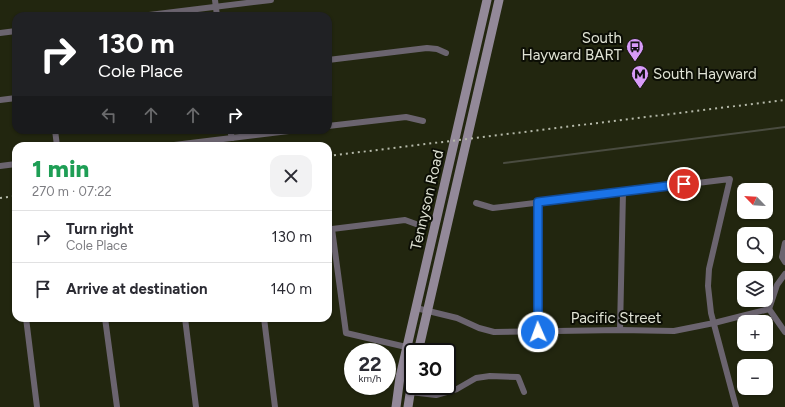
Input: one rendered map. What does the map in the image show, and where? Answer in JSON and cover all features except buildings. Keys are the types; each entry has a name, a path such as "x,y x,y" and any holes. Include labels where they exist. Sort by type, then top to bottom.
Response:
{"main road":[{"name":"Tennyson Road","path":"408,343 487,0"},
{"name":"Tennyson Road","path":"421,343 500,0"},
{"name":"Tennyson Road","path":"396,407 404,363"},
{"path":"408,407 410,395"}],"street":[{"path":"164,12 216,3 271,0"},
{"path":"0,33 12,32"},
{"path":"332,60 427,48 437,49 446,53"},
{"path":"0,100 12,98"},
{"path":"332,126 406,117 422,121"},
{"path":"231,134 232,138"},
{"path":"199,142 264,134"},
{"path":"0,166 12,164"},
{"path":"476,203 493,208 730,179 709,269 708,286 714,323 736,407"},
{"path":"620,330 623,192"},
{"path":"538,202 538,332"},
{"path":"404,346 346,333 332,229 404,220 416,224"},
{"path":"785,243 782,256 785,262"},
{"path":"785,274 777,285 770,309 785,332"},
{"name":"Pacific Street","path":"416,308 458,318 486,331 538,332 620,330 674,331 770,309"},
{"path":"26,322 37,407"},
{"path":"106,322 117,407"},
{"path":"185,322 196,407"},
{"path":"264,322 275,407"},
{"path":"456,389 476,378 490,376 518,377 524,392"}],"waterway":[{"path":"504,163 785,127"}],"railway":[{"path":"332,156 785,100"},
{"path":"0,198 12,196"}],"place":[{"name":"South Hayward BART","path":"635,62"},
{"name":"South Hayward","path":"640,89"}],"route":[{"path":"538,332 538,202 684,184"}]}
